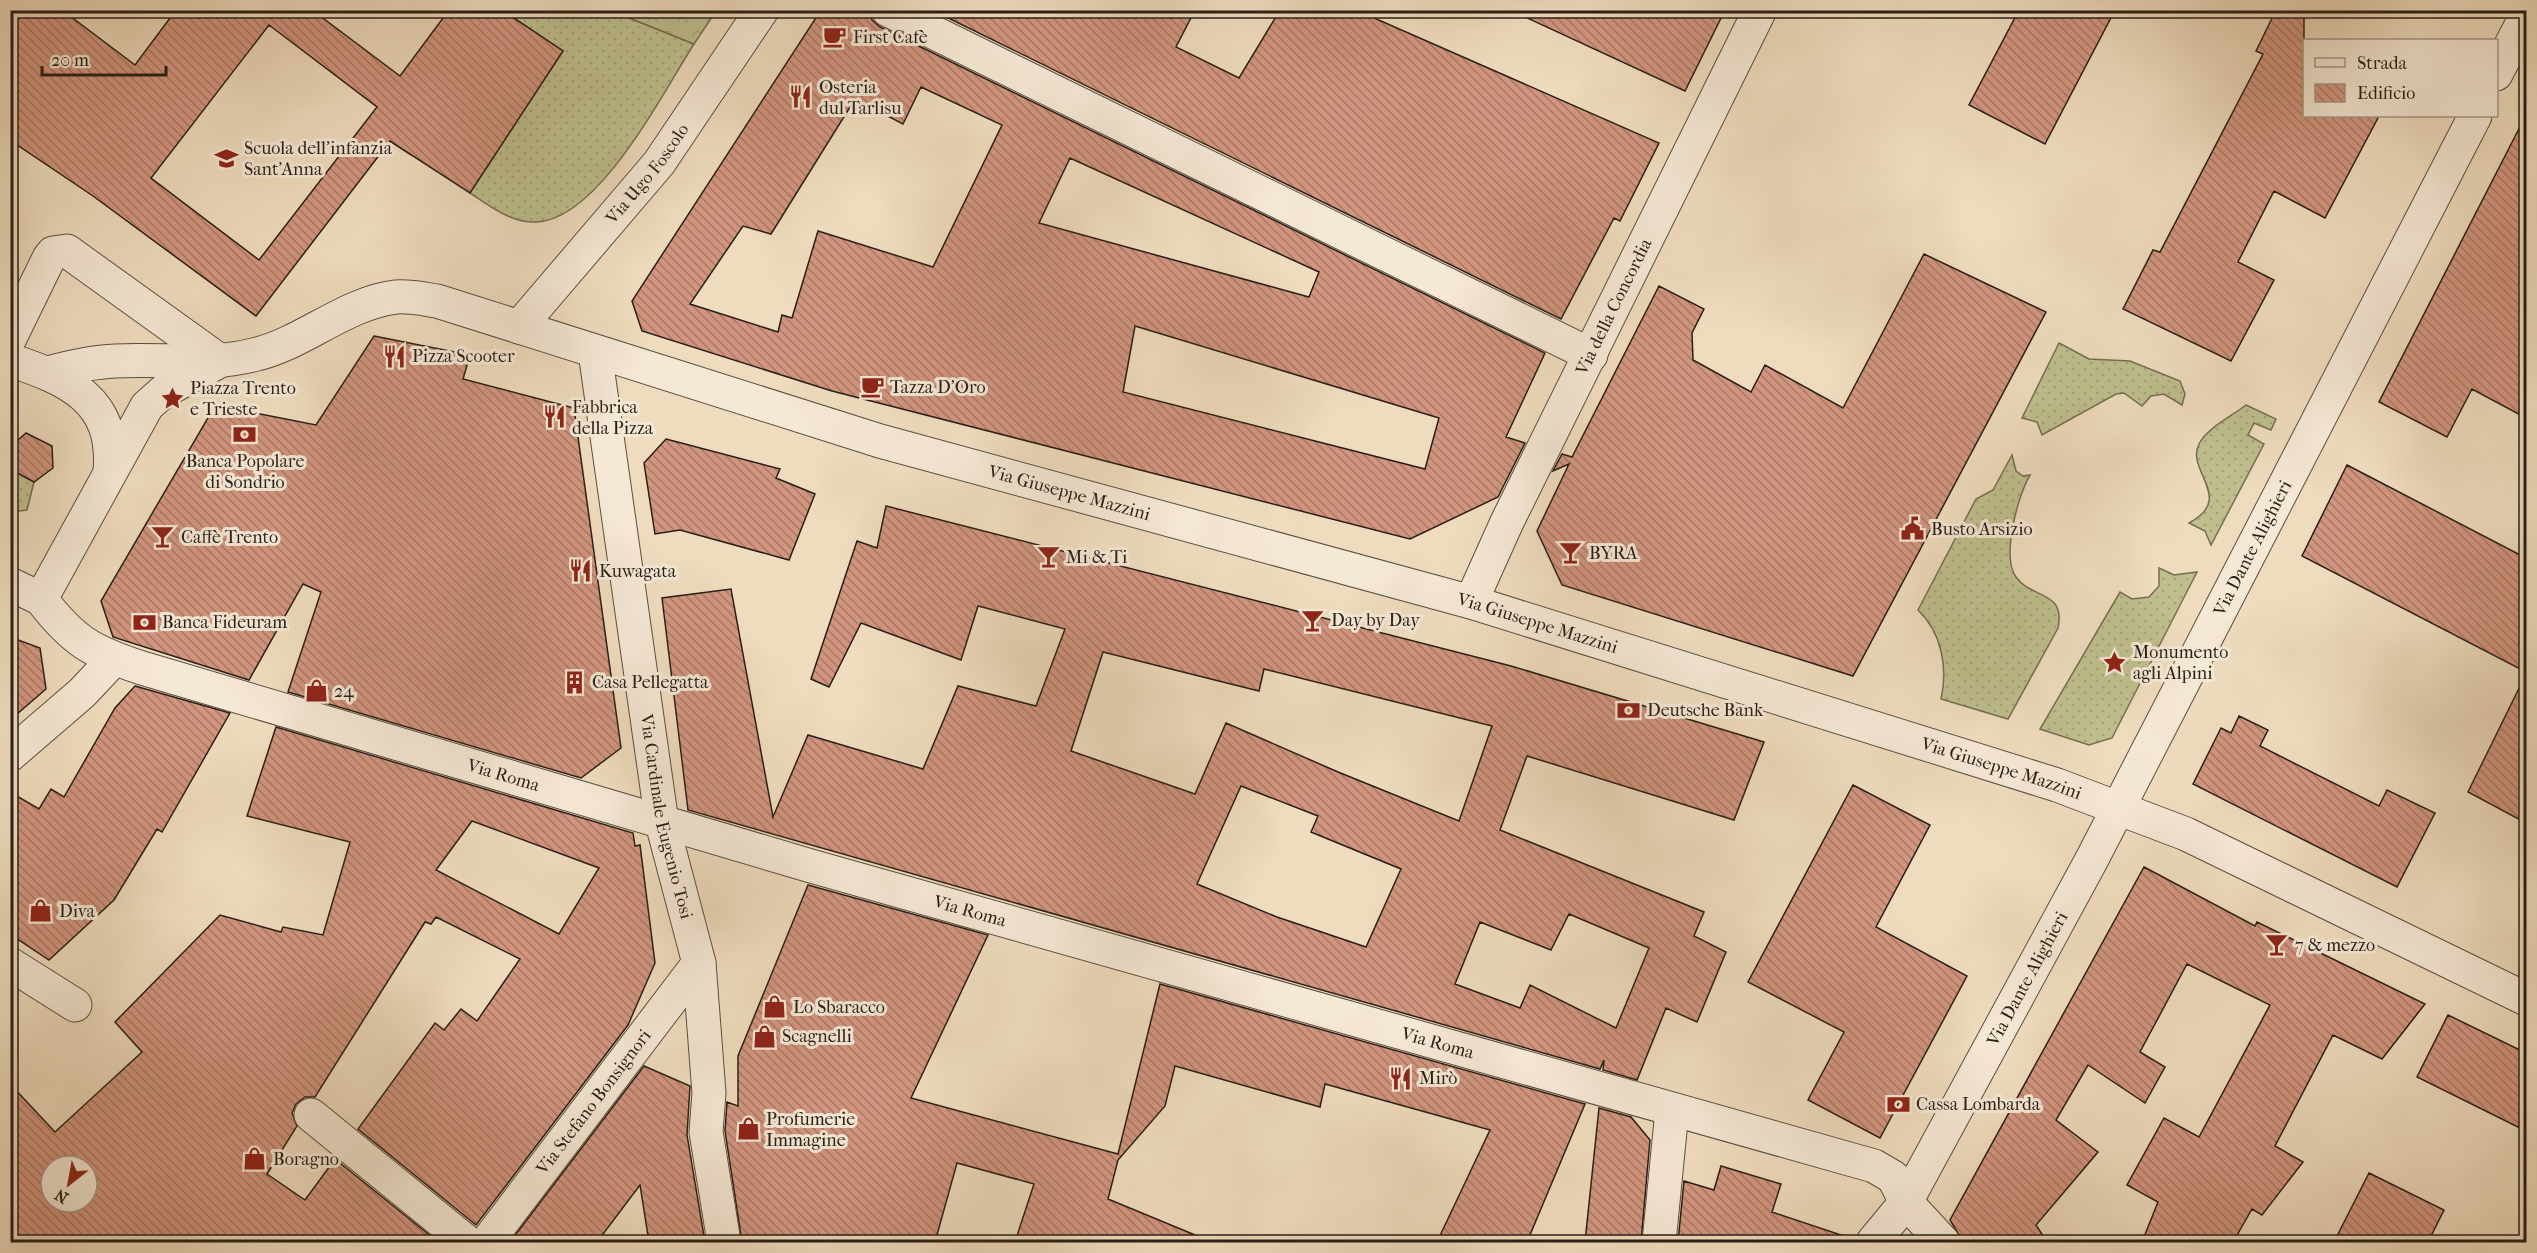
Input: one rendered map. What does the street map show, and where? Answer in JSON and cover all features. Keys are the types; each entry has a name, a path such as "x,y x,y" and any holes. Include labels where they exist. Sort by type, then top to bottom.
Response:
{"street":[{"name":"Via Ugo Foscolo","path":"519,327 659,163 762,10"},
{"path":"888,10 1590,355"},
{"name":"Via della Concordia","path":"1471,602 1507,522 1760,10"},
{"path":"2498,70 2526,16"},
{"name":"Via Dante Alighieri","path":"1872,1242 1906,1202 2118,807 2474,117"},
{"path":"10,338 49,258 53,253 67,250 220,361"},
{"path":"48,373 85,363 220,361 271,350 348,313 397,297 437,301 519,327"},
{"name":"Via Giuseppe Mazzini","path":"519,327 880,441 1471,602 1977,760 2118,807 2186,834 2526,999"},
{"name":"Via Cardinale Eugenio Tosi","path":"595,352 663,823 699,963 709,1093 705,1132 724,1242"},
{"path":"10,360 48,373 84,393 98,410 108,430 112,453 110,474"},
{"path":"10,584 41,599 138,419 154,398 220,361"},
{"path":"10,571 50,562 65,553"},
{"name":"Via Roma","path":"41,599 72,636 114,659 663,823 1672,1111 1874,1166 1893,1177 1906,1202 1943,1242"},
{"path":"10,755 82,693 114,659"},
{"name":"Via Stefano Bonsignori","path":"487,1242 699,963"},
{"path":"10,964 75,1005"},
{"path":"1659,1242 1672,1111"},
{"path":"311,1115 467,1242"}],"green space":[{"path":"482,11 612,11 694,44 647,121 606,177 583,200 560,216 536,222 518,220 501,213 470,193 563,51 505,12 411,155 390,141"},
{"path":"612,11 716,11 694,44"},
{"path":"2059,343 2089,359 2130,361 2180,381 2185,394 2182,405 2164,394 2151,396 2142,406 2124,393 2116,394 2042,435 2037,422 2022,418"},
{"path":"2246,405 2276,419 2271,430 2254,423 2248,435 2264,444 2211,545 2205,531 2189,523 2202,514 2208,504 2209,494 2196,454 2203,438"},
{"path":"2012,455 2016,471 2023,476 2030,475 2016,511 2013,526 2010,555 2012,568 2022,584 2052,601 2057,607 2059,616 2058,628 2008,719 1941,699 1944,675 1938,640 1933,629 1918,610 1976,499 1993,490"},
{"path":"10,462 11,469 34,482 27,510 11,512"},
{"path":"2159,568 2174,575 2197,572 2112,738 2089,745 2040,729 2120,592 2132,599 2149,597 2159,586"}],"building":[{"path":"10,10 62,10 135,65 176,10 312,10 400,76 449,10 502,10 563,51 470,193 390,141 256,316 93,196 10,140","holes":["269,25 377,107 259,260 151,178"]},
{"path":"821,10 869,10 872,20 880,27 1545,353 1506,437 1525,443 1498,497 1410,539 832,391 642,331 632,301","holes":["921,87 1002,125 933,267 818,231 792,318 782,315 778,332 690,304 743,226 771,234 855,99 903,124","1070,158 1319,272 1309,297 1039,223","1135,326 1439,418 1425,469 1123,392"]},
{"path":"932,10 1195,10 1176,47 1239,78 1280,10 1356,10 1659,143 1620,221 1614,218 1561,319"},
{"path":"1510,10 1725,10 1685,91"},
{"path":"2019,10 2115,10 2045,144 1969,105"},
{"path":"2276,10 2304,10 2303,117 2378,117 2325,218 2274,191 2238,262 2274,280 2231,361 2123,309 2153,250 2160,252 2263,54 2256,51"},
{"path":"2526,115 2526,418 2472,389 2447,437 2379,402"},
{"path":"1924,254 2046,312 1853,676 1562,585 1537,531 1569,464 1553,471 1562,454 1572,457 1659,286 1704,309 1692,333 1693,360 1751,392 1765,365 1843,408"},
{"path":"374,336 470,355 463,379 574,408 621,748 581,778 288,692 321,592 303,584 249,680 113,637 101,601 209,416 230,408 316,425"},
{"path":"26,433 52,446 53,468 34,482 10,469 10,447"},
{"path":"666,439 780,469 776,478 815,494 789,560 680,530 655,534 644,463"},
{"path":"2347,465 2526,558 2526,672 2302,556"},
{"path":"886,506 1511,666 1764,742 1734,820 1527,756 1500,830 1704,912 1694,936 1726,952 1697,1022 1666,1008 1637,1080 1603,1070 1604,1060 1600,1069 688,810 662,598 731,589 773,817 808,735 923,769 958,686 1036,706 1065,629 978,606 961,660 861,623 829,687 811,679 857,541 877,548","holes":["1103,652 1259,691 1264,669 1492,726 1459,821 1226,723 1195,794 1071,751","1241,786 1318,816 1311,832 1401,869 1366,947 1277,917 1197,884","1569,914 1649,948 1616,1028 1530,985 1520,1008 1455,984 1480,922 1551,950"]},
{"path":"10,637 40,648 46,689 10,720"},
{"path":"2526,674 2526,823 2468,792"},
{"path":"135,686 230,713 162,832 157,829 114,900 49,960 10,934 10,792 39,809 51,789 64,797 115,708"},
{"path":"2239,716 2268,730 2260,746 2379,806 2387,790 2435,813 2397,887 2193,784 2221,728 2231,733"},
{"path":"276,727 633,833 635,846 640,845 655,963 628,1025 476,1225 358,1129 435,1023 444,1030 461,1009 477,1021 520,959 436,917 431,924 425,922 315,1097 305,1097 296,1104 292,1113 297,1126 267,1174 305,1200 335,1159 438,1242 10,1242 10,1084 55,1132 142,1052 115,1022 220,915 281,932 283,927 323,935 350,842 247,816","holes":["472,821 599,868 559,934 436,870"]},
{"path":"1853,785 1930,825 1876,927 1967,976 1880,1138 1808,1100 1844,1032 1748,982"},
{"path":"2144,867 2255,926 2257,922 2425,1004 2382,1059 2333,1035 2275,1146 2303,1162 2262,1215 2252,1209 2233,1242 2142,1242 2158,1202 2127,1185 2164,1118 2199,1137 2270,1005 2187,964 2140,1052 2165,1067 2145,1103 2088,1065 2056,1120 2098,1152 2036,1225 2047,1242 1963,1242 1950,1220"},
{"path":"808,885 988,935 911,1098 1118,1154 1160,984 1585,1104 1527,1242 1437,1242 1490,1130 1325,1084 1320,1107 1175,1066 1165,1106 1118,1160 1108,1199 1212,1242 1015,1242 1034,1184 957,1163 935,1242 742,1242 725,1131 727,1102 738,1106 738,1056"},
{"path":"2448,1015 2526,1053 2526,1131 2417,1077"},
{"path":"644,1066 690,1086 687,1135 705,1242 649,1242 640,1185 597,1242 510,1242"},
{"path":"1599,1108 1631,1117 1650,1140 1641,1242 1585,1242"},
{"path":"1721,1166 1781,1184 1772,1212 1844,1236 1843,1242 1678,1242 1684,1181 1714,1190"},
{"path":"2369,1173 2444,1210 2428,1242 2334,1242"}],"place":[{"name":"First Cafè","path":"835,37"},
{"name":"Osteria dul Tarlisu","path":"801,97"},
{"name":"Scuola dell'infanzia Sant'Anna","path":"226,158"},
{"name":"Pizza Scooter","path":"394,356"},
{"name":"Tazza D'Oro","path":"872,387"},
{"name":"Piazza Trento e Trieste","path":"172,398"},
{"name":"Fabbrica della Pizza","path":"554,417"},
{"name":"Banca Popolare di Sondrio","path":"245,435"},
{"name":"Busto Arsizio","path":"1913,529"},
{"name":"Caffè Trento","path":"163,537"},
{"name":"BYRA","path":"1571,553"},
{"name":"Mi & Ti","path":"1048,557"},
{"name":"Kuwagata","path":"581,571"},
{"name":"Day by Day","path":"1313,620"},
{"name":"Banca Fideuram","path":"144,622"},
{"name":"Monumento agli Alpini","path":"2115,662"},
{"name":"Casa Pellegatta","path":"574,682"},
{"name":"24","path":"316,691"},
{"name":"Deutsche Bank","path":"1629,710"},
{"name":"Diva","path":"41,911"},
{"name":"7 & mezzo","path":"2277,945"},
{"name":"Lo Sbaracco","path":"775,1007"},
{"name":"Scagnelli","path":"764,1036"},
{"name":"Mirò","path":"1401,1078"},
{"name":"Cassa Lombarda","path":"1898,1104"},
{"name":"Profumerie Immagine","path":"748,1129"},
{"name":"Boragno","path":"255,1159"}]}
